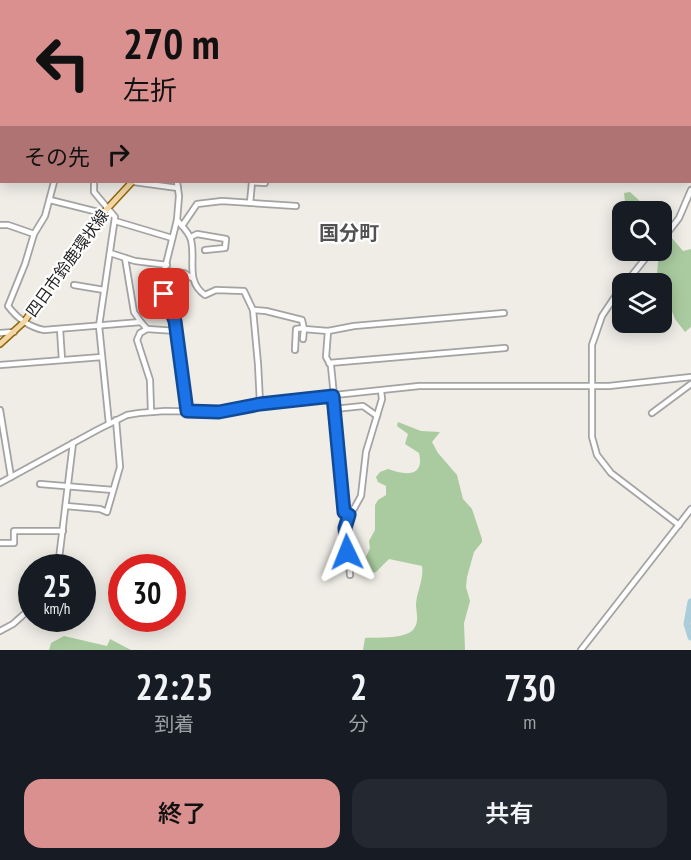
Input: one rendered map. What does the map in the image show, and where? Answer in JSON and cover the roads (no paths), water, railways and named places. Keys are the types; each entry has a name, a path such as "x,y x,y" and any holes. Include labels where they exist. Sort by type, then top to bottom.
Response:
{"main road":[{"name":"四日市鈴鹿環状線","path":"0,344 24,322 102,213 132,183"}],"street":[{"path":"54,183 45,216 34,234 8,306 24,322 44,330 141,322"},
{"path":"94,183 94,192 114,214 115,221 99,326 109,424"},
{"path":"140,183 178,188"},
{"path":"177,183 177,220 162,280 164,294 177,331 187,411"},
{"path":"250,203 252,183"},
{"path":"672,227 679,218 691,190"},
{"path":"50,200 102,213"},
{"path":"182,226 196,204 222,201 296,206"},
{"path":"177,220 191,237 192,278 198,289 205,295 216,290 244,291 253,310 260,404"},
{"path":"115,221 172,238"},
{"path":"0,225 8,225 34,234"},
{"path":"191,237 197,234 222,236 226,239 225,248 205,250"},
{"path":"110,253 135,261 167,265"},
{"path":"125,258 134,312 147,329"},
{"path":"127,266 135,261"},
{"path":"634,273 643,261"},
{"path":"165,271 184,273 192,278"},
{"path":"74,285 104,290"},
{"path":"612,301 595,335 591,355 592,437 597,455 611,473 678,525"},
{"path":"253,310 302,320 303,339"},
{"path":"295,350 296,329 328,331 354,326 504,313"},
{"path":"60,329 62,360"},
{"path":"152,412 150,380 138,340 140,333 147,329 177,331"},
{"path":"328,331 326,357 331,366 344,512 349,515"},
{"path":"0,333 14,332"},
{"path":"329,363 505,348"},
{"path":"0,371 0,364 102,357"},
{"path":"0,483 127,415 152,412 219,412 260,404 419,386 627,385 691,377"},
{"path":"652,413 691,384"},
{"path":"350,575 345,533 349,515 361,496 366,452 382,399 381,391"},
{"path":"334,410 363,406 377,416"},
{"path":"0,410 11,477"},
{"path":"66,506 100,509 107,512 120,467 116,420"},
{"path":"60,554 73,443"},
{"path":"40,484 113,490"},
{"path":"580,649 691,509"},
{"path":"0,543 14,543 14,531 63,531"},
{"path":"0,631 18,620"}],"waterway":[{"path":"691,602 687,624 691,637"}],"district":[{"name":"国分町","path":"349,233"}]}
